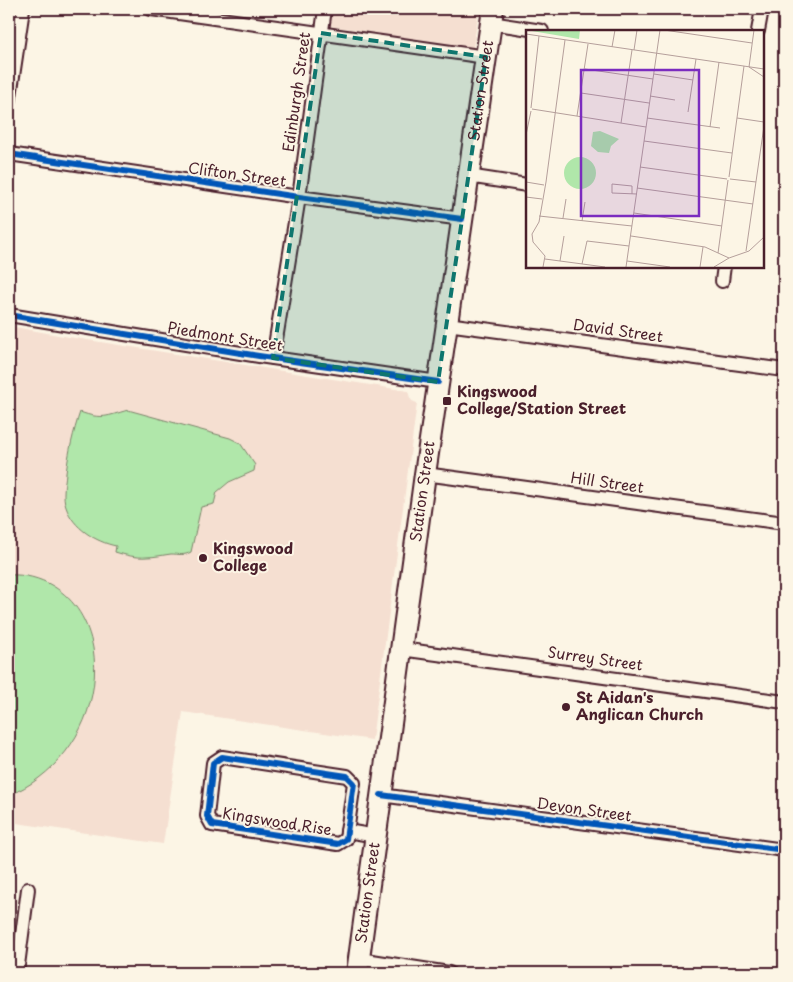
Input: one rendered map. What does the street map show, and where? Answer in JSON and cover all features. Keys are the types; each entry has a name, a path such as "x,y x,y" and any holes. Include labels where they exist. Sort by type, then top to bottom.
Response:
{"main road":[{"name":"Station Street","path":"358,966 425,474 492,16"}],"street":[{"path":"9,103 23,9"},
{"path":"151,9 486,57"},
{"name":"Edinburgh Street","path":"273,358 299,197 325,9"},
{"path":"758,30 762,9"},
{"path":"492,16 539,30"},
{"name":"Clifton Street","path":"9,154 462,220"},
{"path":"468,176 526,185"},
{"path":"722,281 724,268"},
{"name":"Piedmont Street","path":"9,315 273,358 438,382"},
{"name":"David Street","path":"447,324 784,370"},
{"name":"Hill Street","path":"425,474 784,523"},
{"name":"Surrey Street","path":"401,649 784,702"},
{"name":"Kingswood Rise","path":"222,757 347,776 354,783 347,831 346,840 338,844 212,824 206,816 213,763 222,757"},
{"name":"Devon Street","path":"381,794 784,850"},
{"name":"Kingswood Rise","path":"347,831 376,836"},
{"path":"17,973 28,889"},
{"path":"358,966 449,973"}],"highlighted area":[{"path":"321,33 486,57 438,382 273,358"}],"shaded area":[{"path":"332,9 479,9 473,49 329,26"},
{"name":"Kingswood College","path":"9,326 408,391 412,401 417,403 372,740 183,712 163,844 9,822"}],"green space":[{"path":"128,410 230,438 240,443 255,465 254,471 229,482 217,492 214,504 201,507 191,552 143,557 115,552 116,546 86,533 69,515 64,494 67,465 80,412 99,416"},
{"path":"9,575 26,576 43,581 68,598 80,613 88,629 95,667 90,703 76,737 53,766 32,783 9,795"}],"cycle path":[{"path":"9,154 462,219"},
{"path":"9,315 259,356 438,382"},
{"path":"222,757 347,776 354,783 346,839 338,844 212,825 207,816 213,763 222,757"},
{"path":"381,795 784,850"}],"place":[{"name":"Kingswood College/Station Street","path":"447,401"},
{"name":"Kingswood College","path":"203,558"},
{"name":"St Aidan's Anglican Church","path":"566,707"}]}
